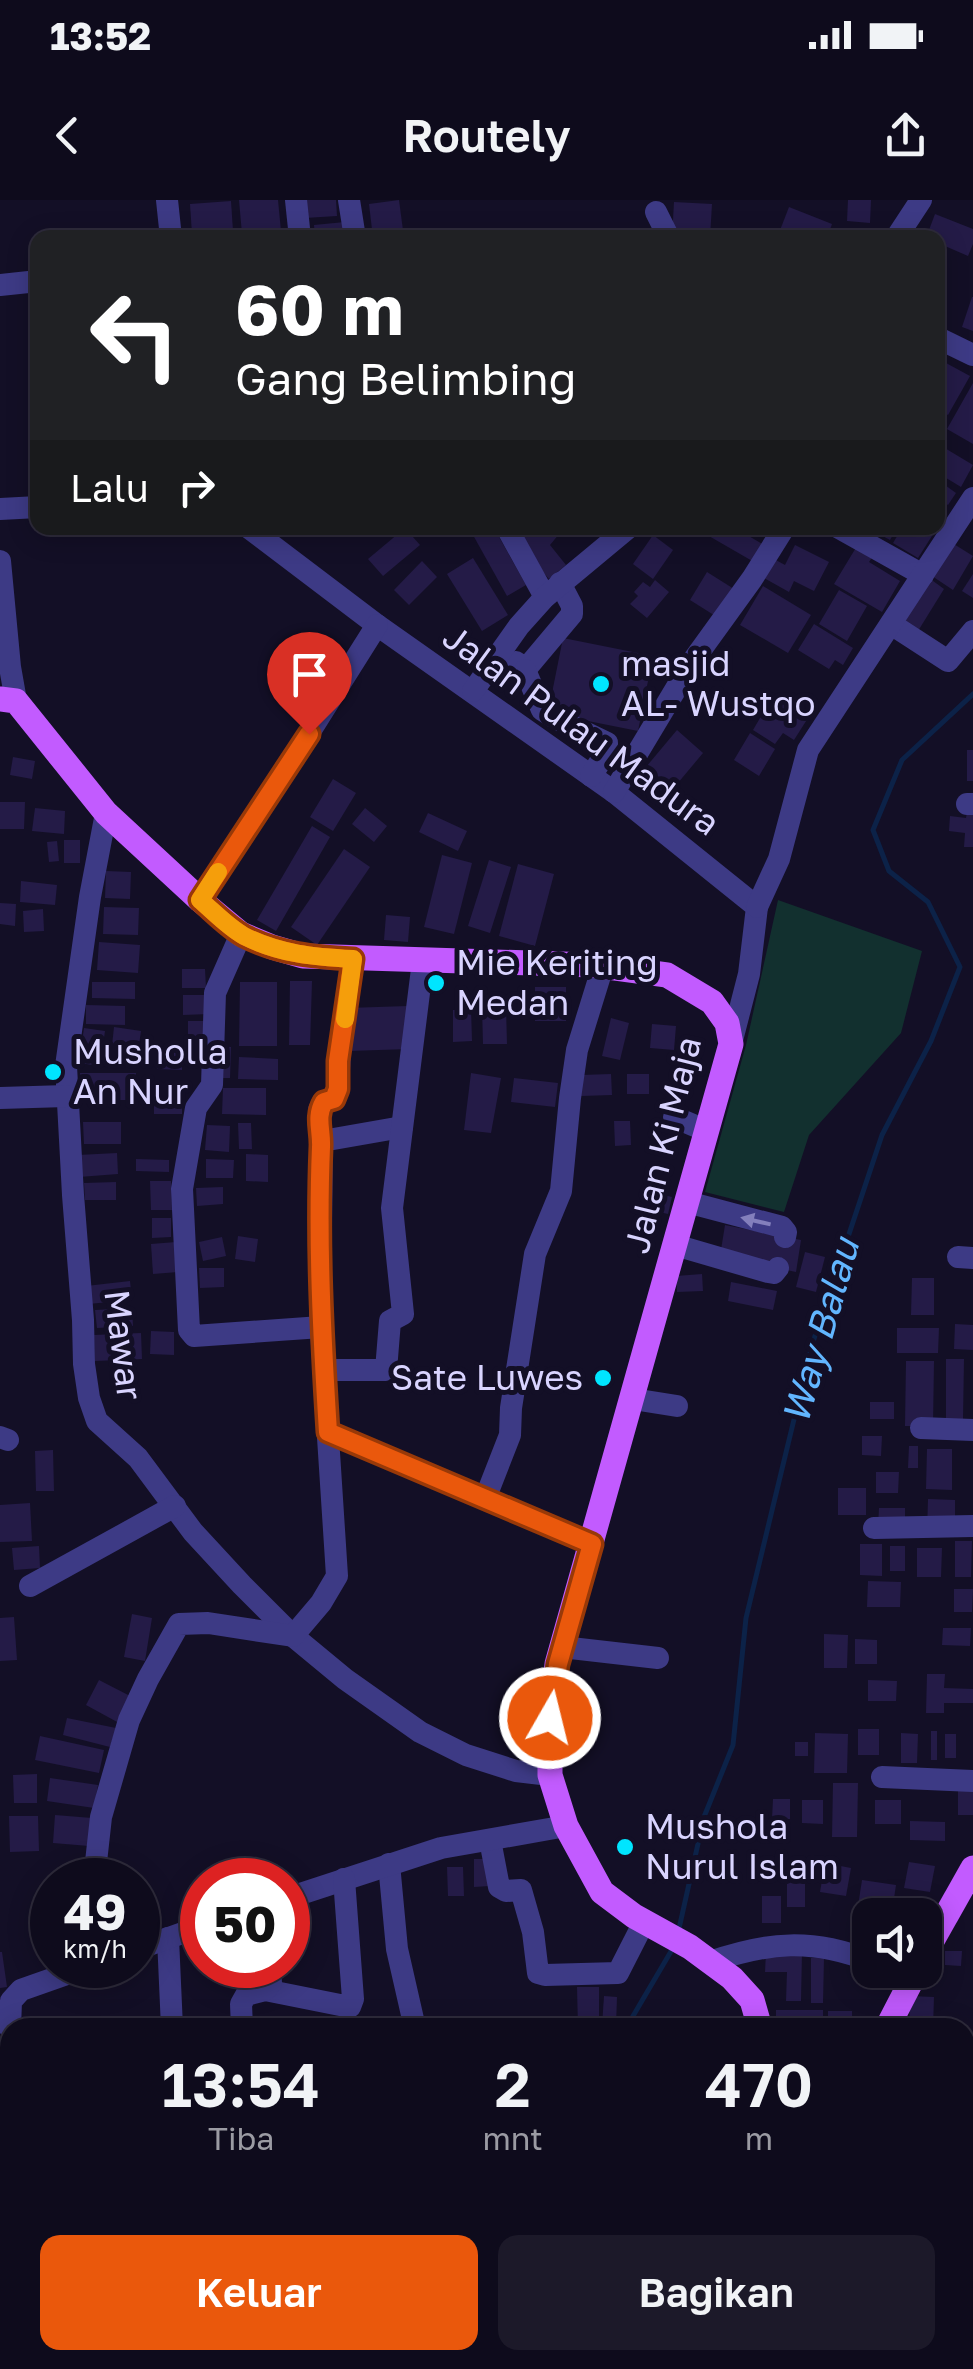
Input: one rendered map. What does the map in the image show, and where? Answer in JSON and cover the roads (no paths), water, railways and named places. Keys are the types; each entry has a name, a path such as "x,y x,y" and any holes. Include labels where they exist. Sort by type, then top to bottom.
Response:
{"main road":[{"name":"Jalan Ki Maja","path":"8,700 106,813 241,934 304,956 603,966 667,975 712,1002 727,1023 731,1044 562,1647 550,1718 550,1775 566,1826 602,1892 732,1978 752,2000 757,2018"},
{"path":"942,1924 973,1868"},
{"path":"891,2018 902,1988"}],"street":[{"path":"167,200 170,230"},
{"path":"296,200 299,230"},
{"path":"350,200 354,230"},
{"path":"901,230 921,200"},
{"path":"656,212 665,230"},
{"path":"0,285 30,282"},
{"path":"945,341 973,355"},
{"path":"731,1044 751,959 757,906 779,859 808,750 973,498"},
{"path":"0,509 30,507"},
{"name":"Jalan Pulau Madura","path":"257,535 377,625 614,792 757,906"},
{"path":"512,535 553,590 572,606 572,614 525,670"},
{"path":"473,690 553,590 620,535"},
{"path":"614,792 692,662 780,535"},
{"path":"852,535 923,575"},
{"path":"0,561 10,667 8,700"},
{"path":"890,624 948,662 973,631"},
{"path":"200,900 377,625"},
{"path":"501,651 525,670 542,710 607,743 608,751 592,776"},
{"name":"Mawar","path":"106,813 66,1066 84,1364 96,1421 138,1458 193,1532 293,1636 345,1679 420,1732 466,1756 516,1771 550,1775"},
{"path":"241,934 215,992 212,1085 196,1108 182,1189 189,1330 194,1336 321,1327"},
{"path":"96,1858 101,1817 129,1720 179,1624 208,1624 293,1636 321,1603 337,1576 321,1327 319,1110 324,1102 334,1099 338,1089 338,1061 353,959"},
{"path":"324,1370 386,1370 390,1321 404,1314 392,1208 423,961"},
{"path":"485,1499 510,1435 510,1408 535,1254 562,1191 577,1050 603,966"},
{"path":"0,1098 66,1096"},
{"path":"674,1118 707,1131"},
{"path":"322,1141 402,1128"},
{"path":"687,1202 714,1233 768,1272 774,1273 778,1268"},
{"path":"675,1244 714,1233 782,1227 784,1237"},
{"path":"633,1399 677,1406"},
{"path":"920,1428 973,1430"},
{"path":"328,1432 592,1544"},
{"path":"30,1586 175,1506"},
{"path":"874,1528 973,1526"},
{"path":"562,1647 658,1658"},
{"path":"882,1777 973,1781"},
{"path":"310,1891 440,1848 566,1826"},
{"path":"490,1840 499,1886 506,1891 521,1890 534,1932 538,1974 618,1973 639,1919"},
{"path":"389,1864 398,1949 413,2018"},
{"path":"242,2018 241,2004 246,1995 265,1990 350,2007 344,1879"},
{"path":"160,1941 180,1934"},
{"path":"168,1938 172,2018"},
{"path":"700,1954 782,1944 852,1954"},
{"path":"10,2018 11,2001 30,1987"}],"waterway":[{"name":"Way Balau","path":"678,1933 704,1817 733,1745 746,1618 812,1345 882,1135 931,1041 960,967 928,902 889,871 873,830 902,760 973,694"},
{"name":"Way Balau","path":"632,2018 673,1948"}],"place":[{"name":"masjid AL- Wustqo","path":"601,684"},
{"name":"Mie Keriting Medan","path":"436,983"},
{"name":"Musholla An Nur","path":"53,1072"},
{"name":"Sate Luwes","path":"603,1378"},
{"name":"Mushola Nurul Islam","path":"625,1847"}]}
